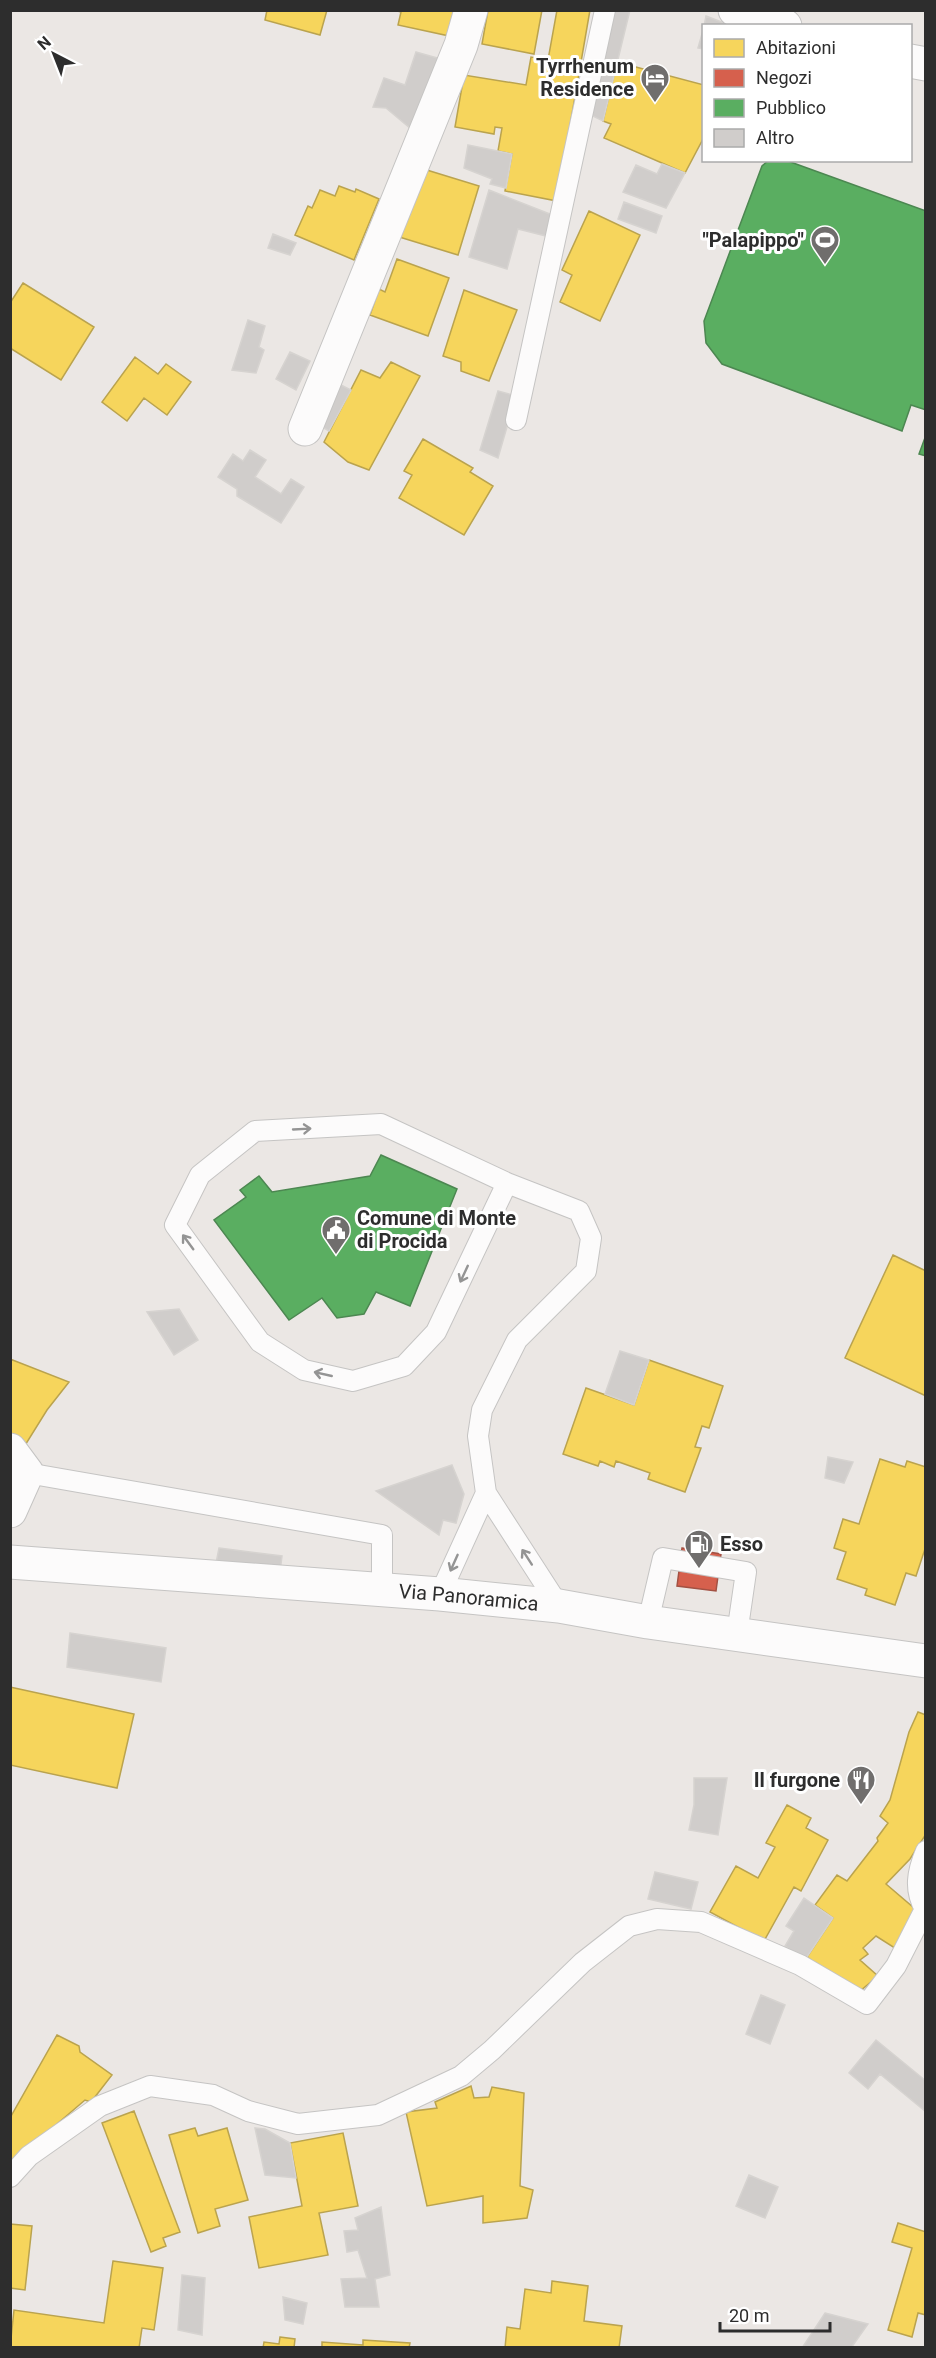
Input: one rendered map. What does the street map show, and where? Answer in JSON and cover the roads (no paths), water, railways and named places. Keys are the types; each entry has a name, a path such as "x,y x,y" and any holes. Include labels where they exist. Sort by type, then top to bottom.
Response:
{"street":[{"path":"305,429 462,45 471,10"},
{"path":"735,10 779,24"},
{"path":"10,1511 19,1461"},
{"name":"Via Panoramica","path":"10,1562 440,1594 559,1606 648,1622 926,1661"}],"lane":[{"path":"516,420 605,10"},
{"path":"507,1183 436,1332 404,1366 353,1381 304,1370 261,1342 175,1224 200,1174 255,1131 381,1124 507,1183 579,1211 591,1238 586,1271 517,1340 482,1410 478,1436 486,1493 559,1606"},
{"path":"19,1461 382,1535 382,1590"},
{"path":"440,1594 486,1493"},
{"path":"648,1622 663,1558 746,1572 737,1634"},
{"path":"10,2177 28,2156 100,2106 150,2086 213,2095 248,2111 298,2124 378,2115 461,2076 492,2050 583,1962 629,1926 657,1919 701,1922 800,1965 867,2004 896,1966 925,1910 917,1895 921,1863 926,1851"}],"place":[{"name":"Tyrrhenum Residence","path":"655,104"},
{"name":"\"Palapippo\"","path":"825,266"},
{"name":"Comune di Monte di Procida","path":"336,1256"},
{"name":"Esso","path":"699,1570"},
{"name":"Il furgone","path":"861,1806"}]}
